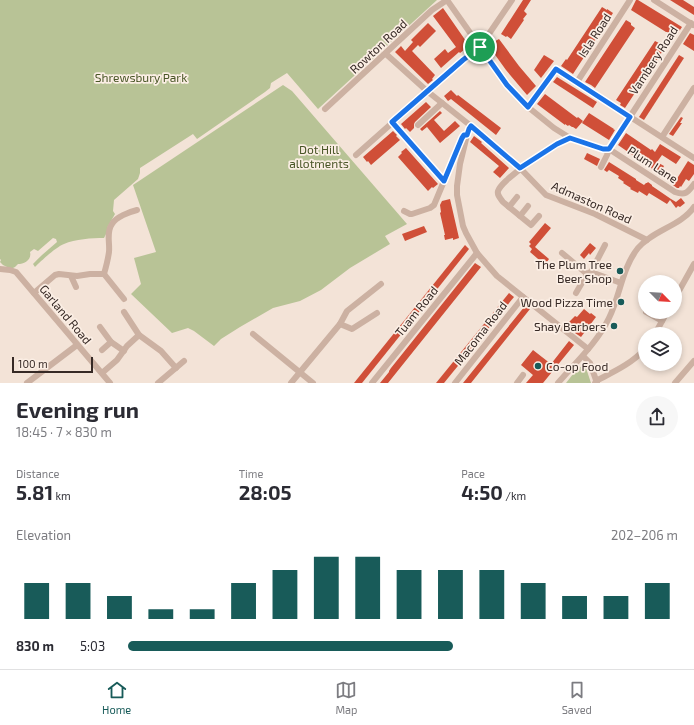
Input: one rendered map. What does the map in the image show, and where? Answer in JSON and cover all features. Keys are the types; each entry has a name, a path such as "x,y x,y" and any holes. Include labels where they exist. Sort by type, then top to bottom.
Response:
{"street":[{"name":"Plum Lane","path":"447,0 507,85 528,107 554,128 570,138 603,149 609,149 675,192 680,194 686,193 694,184"},
{"name":"Rowton Road","path":"326,109 432,10 447,0"},
{"path":"356,155 427,91 480,47 512,0"},
{"name":"Isla Road","path":"576,82 630,0"},
{"path":"654,0 692,24"},
{"name":"Vambery Road","path":"601,167 609,149 692,24"},
{"name":"Admaston Road","path":"386,54 427,91 520,168 546,195 595,214 648,240"},
{"path":"528,107 556,69 694,158"},
{"path":"662,137 694,88"},
{"path":"418,124 442,103"},
{"path":"392,122 444,181"},
{"path":"471,126 467,135 460,164 457,186 457,195 466,234 477,253 497,276 588,349"},
{"path":"407,212 430,208 434,205 462,138 464,135 467,135"},
{"path":"539,216 531,225 499,198 498,190 520,168 557,144 570,138"},
{"path":"509,207 517,197"},
{"path":"520,216 528,206"},
{"path":"104,274 109,251 108,237 111,224 125,214 136,210"},
{"path":"558,383 583,356 608,320 621,283 638,248 693,210"},
{"path":"576,293 605,245"},
{"name":"Tuam Road","path":"372,383 477,253"},
{"path":"562,253 589,273 621,283"},
{"path":"682,285 694,264"},
{"name":"Garland Road","path":"0,269 16,272 22,278 110,383"},
{"path":"34,293 55,275 59,274 71,276 104,274"},
{"path":"104,274 124,298"},
{"path":"71,276 76,287"},
{"path":"291,383 340,324 347,311 381,284"},
{"name":"Macoma Road","path":"455,383 523,297"},
{"path":"124,312 139,335 161,351 176,368"},
{"path":"340,324 352,329 376,313"},
{"path":"658,319 662,321 659,327"},
{"path":"100,327 111,342 124,351"},
{"path":"253,334 313,383"},
{"path":"102,373 117,360 127,346 139,335"},
{"path":"102,350 111,342"},
{"path":"27,383 77,345"},
{"path":"583,356 590,363 596,382 623,368 638,356"},
{"path":"158,383 184,361"},
{"path":"675,383 694,361"},
{"path":"517,383 523,375"}],"green space":[{"name":"Shrewsbury Park","path":"0,0 437,0 318,109 287,73 271,83 270,88 265,92 197,139 193,134 140,168 138,179 114,200 113,211 115,214 107,228 104,238 68,242 53,251 35,267 33,264 57,242 56,239 53,238 38,251 34,249 30,252 30,257 27,261 18,264 11,269 0,262"},
{"name":"Dot Hill allotments","path":"283,85 292,91 407,224 385,236 390,244 350,268 321,290 300,301 273,308 221,339 214,346 188,328 172,333 131,294 141,284 134,258 156,252 133,185"},
{"path":"582,366 586,368 591,383 566,383 577,369"}],"building":[{"path":"523,0 531,0 524,11 527,14 523,19 524,20 511,39 501,34"},
{"path":"636,0 682,27 678,33 677,32 674,36 631,10"},
{"path":"670,0 683,0 694,7 694,15"},
{"path":"602,7 613,13 573,74 561,66 566,59 567,60"},
{"path":"443,8 468,44 471,42 473,45 465,52 464,50 460,53 459,52 441,68 434,59 445,49 448,53 456,47 433,16"},
{"path":"626,20 635,28 595,88 585,82"},
{"path":"428,23 436,31 420,47 418,45 412,51 435,75 432,79 433,80 428,84 395,52 401,46 405,51 413,42 411,40"},
{"path":"690,33 694,35 694,51 683,44"},
{"path":"499,39 536,86 527,95 488,45"},
{"path":"655,41 666,46 625,108 616,100"},
{"path":"544,55 554,61 541,78 534,70"},
{"path":"679,55 684,58 644,120 639,117"},
{"path":"557,77 597,102 593,108 553,82"},
{"path":"451,90 501,128 496,135 451,99 448,101 444,96"},
{"path":"545,94 583,121 576,129 569,125 565,125 537,104"},
{"path":"426,102 431,107 415,122 414,128 410,132 406,128 405,129 401,124"},
{"path":"440,111 442,113 434,120 444,131 455,121 460,126 440,143 427,127 422,131 420,129"},
{"path":"589,113 615,130 609,140 582,123"},
{"path":"681,117 683,118 680,123 682,123 673,136 669,134"},
{"path":"393,131 400,140 371,165 363,157"},
{"path":"626,133 655,152 660,144 681,157 676,164 662,155 657,162 664,166 663,168 671,174 667,179 618,145"},
{"path":"474,136 509,168 500,178 493,172 499,166 470,142"},
{"path":"406,148 438,184 428,191 398,157"},
{"path":"587,153 600,159 597,166 584,159"},
{"path":"688,161 694,165 694,174 689,181 686,179 681,187 680,186 677,188 673,185"},
{"path":"609,162 644,185 648,182 676,202 681,198 685,203 676,208 670,200 667,204 649,193 647,196 639,191 638,193 630,189 631,188 618,178 619,176 609,170 607,172 604,170"},
{"path":"450,199 459,238 445,240 440,205 442,201"},
{"path":"545,223 551,228 535,247 549,259 545,265 530,252 532,249 529,246 531,244 529,242"},
{"path":"424,226 427,232 405,241 402,234"},
{"path":"590,243 596,248 584,259 580,255"},
{"path":"465,245 469,249 362,383 354,383"},
{"path":"475,263 481,267 388,383 380,383 391,368"},
{"path":"509,293 514,297 444,383 436,383"},
{"path":"525,306 530,309 471,383 463,383"},
{"path":"584,309 596,317 581,337 575,333 576,331 570,326 571,324 569,322 575,316 577,317"},
{"name":"Co-op Food","path":"569,341 574,345 543,383 526,383 533,375 521,365 533,350 551,364"}],"place":[{"name":"The Plum Tree Beer Shop","path":"620,271"},
{"name":"Wood Pizza Time","path":"621,302"},
{"name":"Shay Barbers","path":"614,326"},
{"name":"Co-op Food","path":"538,366"}],"route":[{"path":"480,47 507,85 528,107 556,69 630,117 609,149 603,149 570,138 557,144 520,168 471,126 467,135 464,135 462,138 444,181 392,122 480,47"}]}
